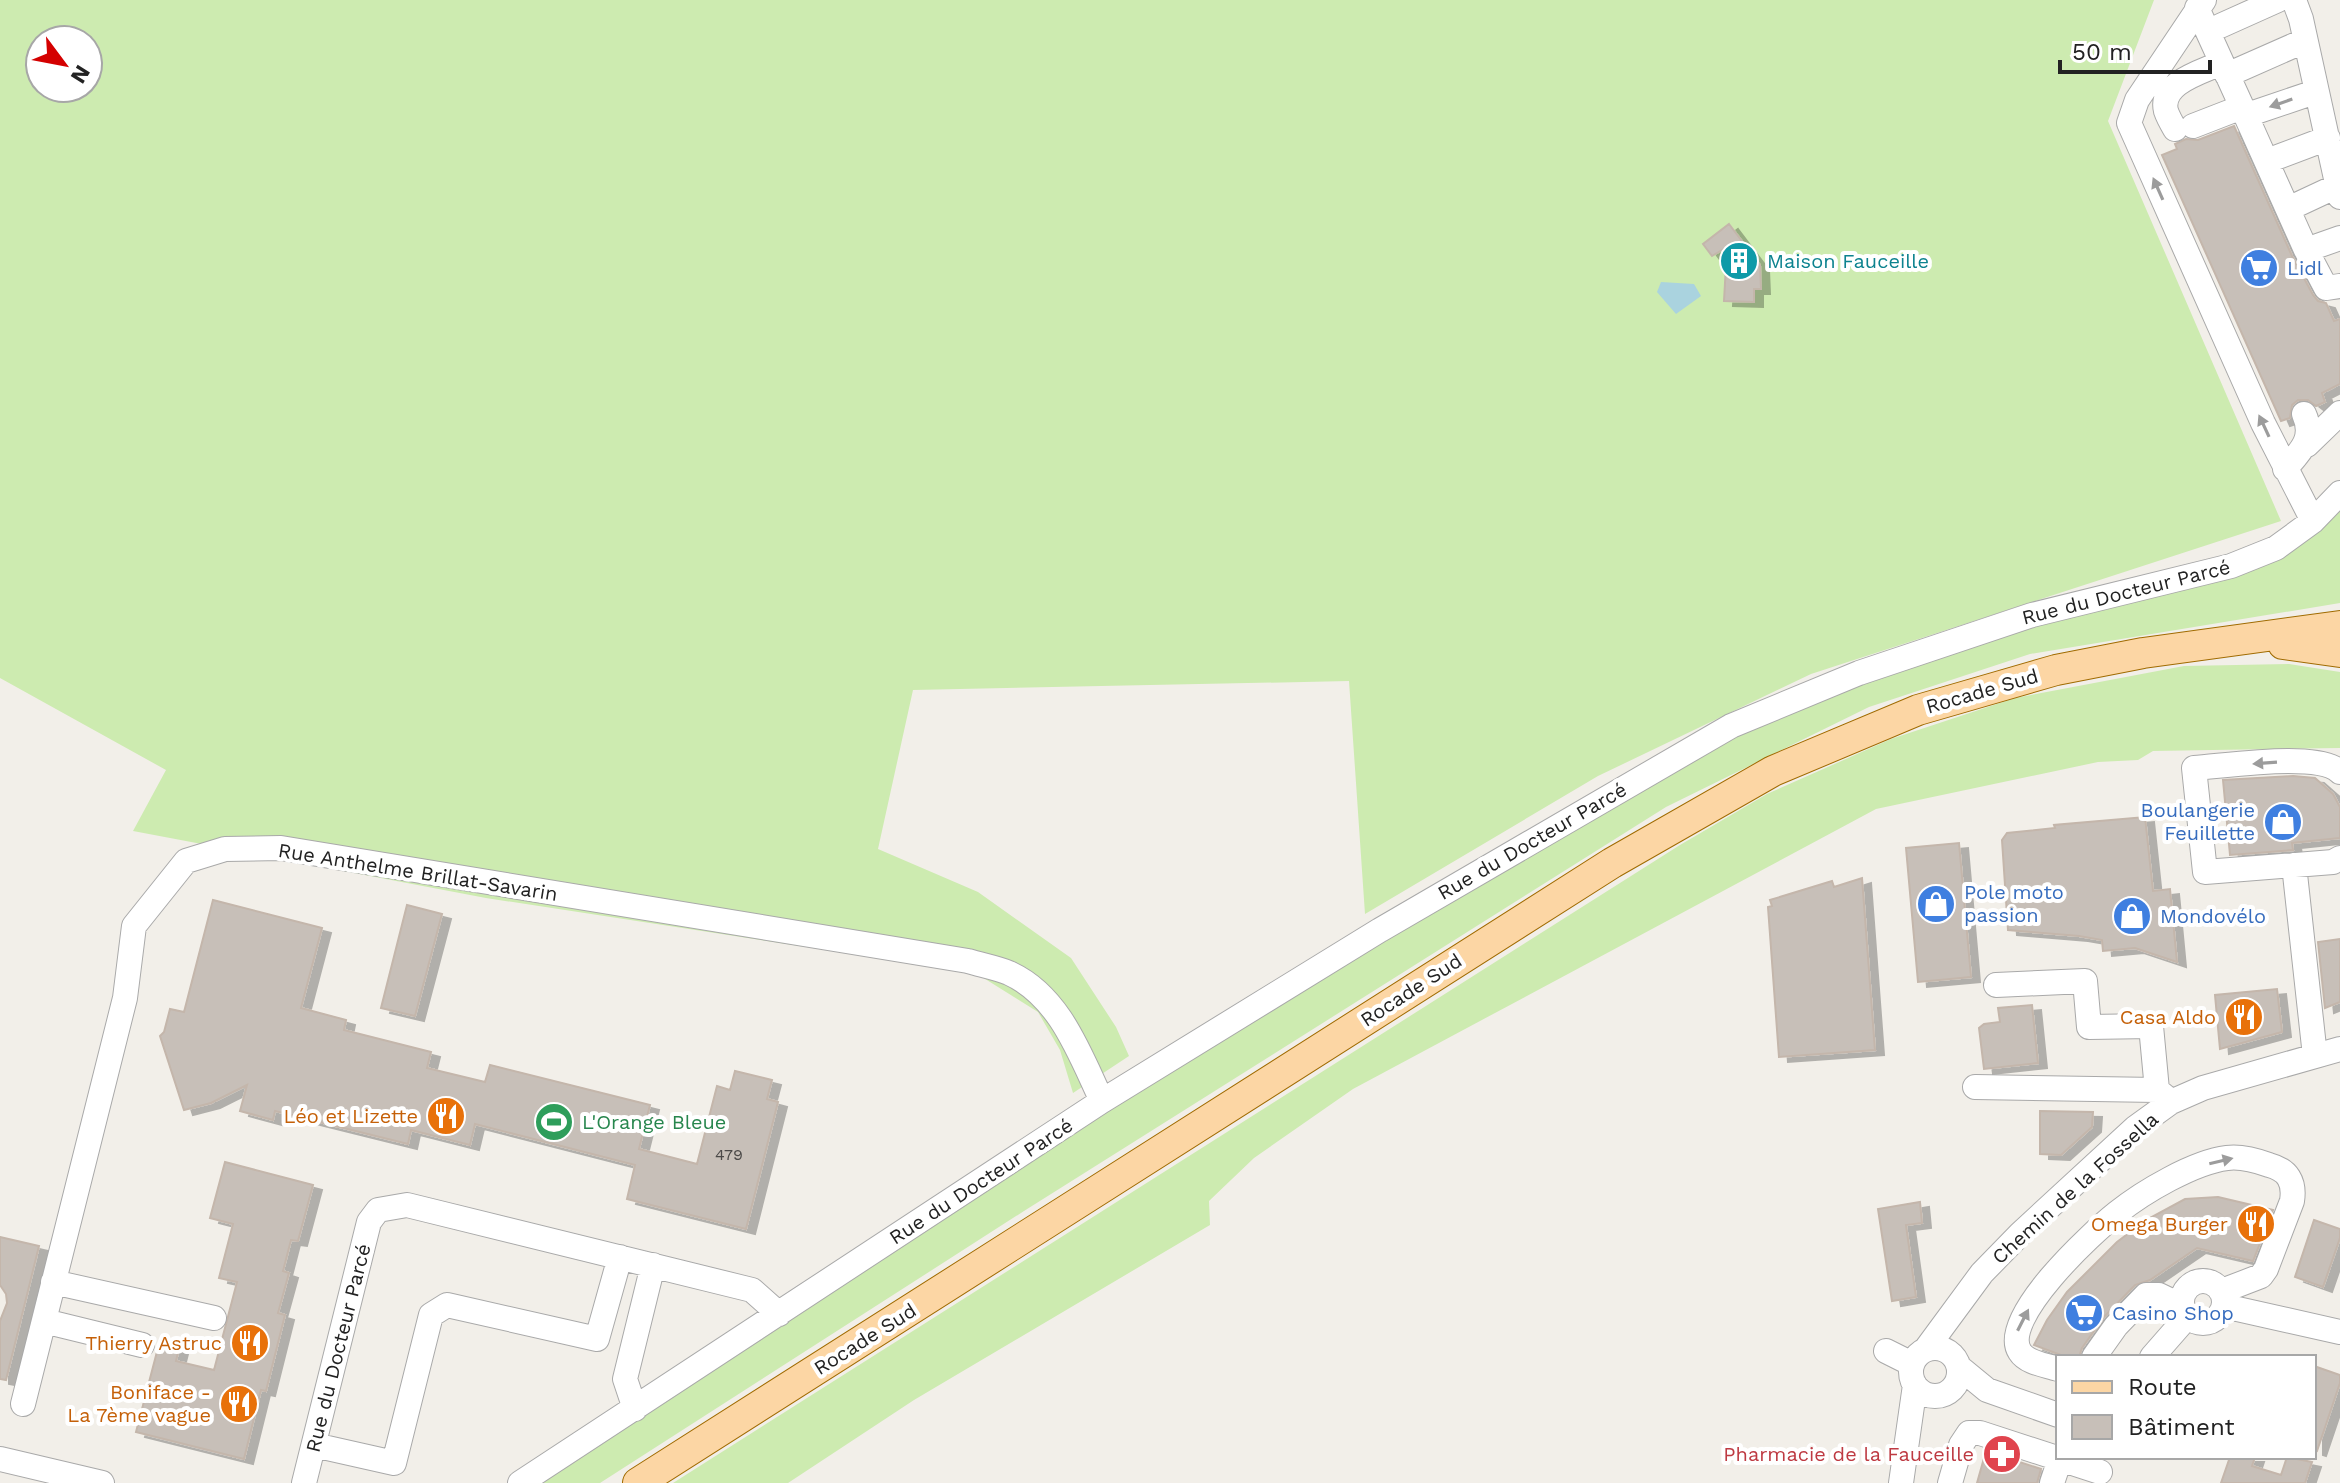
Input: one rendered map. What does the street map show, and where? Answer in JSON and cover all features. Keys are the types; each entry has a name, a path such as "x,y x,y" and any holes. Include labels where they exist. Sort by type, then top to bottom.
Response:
{"main road":[{"path":"2245,640 2340,626"},
{"path":"2245,640 2340,652"},
{"name":"Rocade Sud","path":"638,1483 1599,871 1687,817 1773,771 1918,710 2022,679 2143,653 2245,640"}],"street":[{"path":"2183,34 2215,32 2278,0"},
{"path":"2288,209 2338,192 2301,19 2294,0"},
{"path":"2201,4 2215,32 2224,69 2306,250 2326,288 2340,286"},
{"path":"2201,4 2137,100 2129,123 2285,469 2313,521"},
{"path":"2304,41 2178,83 2168,94 2165,109 2184,128 2315,92"},
{"path":"2267,161 2328,138"},
{"path":"2306,250 2340,238"},
{"path":"2285,469 2340,413"},
{"path":"2304,414 2309,425 2307,445"},
{"name":"Rue du Docteur Parcé","path":"520,1483 1102,1101 1380,930 1731,726 1859,673 2032,615 2231,566 2276,548 2313,521 2340,493"},
{"path":"2340,772 2332,765 2301,760 2194,768 2205,872 2333,862 2340,858"},
{"name":"Rue Anthelme Brillat-Savarin","path":"23,1404 125,998 134,926 186,861 225,849 281,848 968,961 1011,974 1040,995 1065,1024 1102,1101"},
{"path":"2294,865 2315,1056"},
{"path":"1975,1087 2164,1096 2151,1026 2089,1027 2085,981 1996,985"},
{"name":"Chemin de la Fossella","path":"1902,1472 1918,1366 1982,1273 2020,1234 2135,1128 2164,1096 2340,1049"},
{"path":"2056,1368 2025,1358 2018,1349 2015,1335 2045,1284 2085,1241 2119,1211 2168,1181 2225,1158 2247,1158 2274,1166 2290,1176 2294,1189 2292,1201 2266,1269 2261,1276 2223,1299 2218,1318 2206,1324 2193,1321 2185,1311 2159,1295 2146,1295 2116,1326 2095,1355"},
{"name":"Rue du Docteur Parcé","path":"304,1483 369,1222 378,1210 407,1205 752,1290 779,1314"},
{"path":"314,1445 394,1463 431,1315 447,1305 597,1339 620,1257"},
{"path":"635,1409 625,1379 653,1265"},
{"path":"53,1282 214,1318"},
{"path":"2153,1355 2185,1311 2184,1291 2196,1282 2211,1282 2223,1299 2340,1332"},
{"name":"Chemin de la Fossella","path":"1956,1361 1961,1303"},
{"path":"44,1321 142,1345"},
{"path":"1918,1366 1940,1348 1987,1390 2056,1414"},
{"path":"1886,1351 1918,1366"},
{"path":"1944,1394 1958,1380 1956,1361"},
{"path":"1918,1366 1925,1394 1987,1390"},
{"name":"Chemin de la Fossella","path":"1902,1472 1923,1418 1944,1394"},
{"path":"1950,1483 1961,1445 1969,1433 1980,1433 2056,1458"},
{"path":"0,1459 102,1483"},
{"path":"2052,1483 2060,1459 2101,1471"}],"green space":[{"path":"0,0 2154,0 2108,121 2281,521 1811,674 1598,776 1365,914 1349,681 913,690 878,849 978,892 1071,958 1116,1027 1129,1056 1073,1093 1060,1050 1038,1012 982,977 944,968 486,898 133,831 166,770 0,678"},
{"path":"2340,507 2340,603 2030,654 1869,707 1666,807 1024,1211 600,1483 539,1483 1108,1110 1385,939 1735,735 1862,683 2035,625 2234,576"},
{"path":"2289,664 2340,672 2340,748 2153,751 2138,760 2098,762 1876,809 1353,1089 1254,1158 1209,1201 1210,1225 914,1400 788,1483 673,1483 1680,845 1767,794 1891,739 2015,698 2184,666"}],"water":[{"path":"1661,282 1694,284 1701,296 1676,314 1657,292"}],"building":[{"path":"2234,126 2292,256 2313,295 2318,301 2326,303 2334,321 2340,319 2340,384 2322,393 2325,402 2316,406 2308,400 2298,400 2292,405 2290,418 2281,421 2162,155 2177,149 2175,144 2186,139 2198,140"},
{"name":"Maison Fauceille","path":"1729,224 1760,265 1761,289 1754,289 1754,302 1724,301 1727,247 1712,256 1703,244"},
{"name":"Boulangerie Feuillette","path":"2293,776 2315,778 2333,794 2340,807 2340,838 2292,843 2293,850 2230,855 2223,780"},
{"path":"2145,817 2153,891 2170,889 2177,962 2135,948 2103,951 2102,940 2008,930 2002,840 2007,833 2055,828 2054,825"},
{"path":"1959,843 1971,977 1918,982 1906,848"},
{"path":"1862,878 1875,1050 1779,1057 1770,900 1832,881 1834,887"},
{"path":"213,900 322,928 301,1008 346,1020 344,1030 431,1052 427,1068 485,1082 490,1065 650,1105 639,1149 697,1164 717,1086 730,1090 735,1071 772,1080 767,1099 778,1102 746,1229 627,1199 635,1165 475,1124 470,1145 411,1130 408,1144 275,1111 273,1120 240,1111 247,1085 211,1103 184,1110 160,1036 170,1009 184,1012"},
{"path":"407,905 442,914 415,1016 381,1008"},
{"path":"2340,939 2340,1002 2325,1008 2318,942"},
{"path":"2277,989 2282,1032 2220,1049 2215,995"},
{"path":"2032,1005 2038,1063 1984,1069 1979,1028 1984,1024 2000,1022 1998,1008"},
{"path":"2040,1111 2093,1112 2092,1127 2061,1155 2040,1154"},
{"path":"225,1162 313,1185 298,1241 291,1240 283,1271 289,1273 278,1313 285,1315 266,1391 261,1390 244,1459 136,1432 159,1344 179,1349 176,1361 214,1370 237,1282 219,1278 233,1224 210,1218"},
{"path":"2218,1197 2273,1210 2253,1261 2197,1248 2150,1280 2135,1285 2104,1317 2080,1355 2061,1355 2034,1345 2067,1292 2117,1242 2146,1220 2185,1199"},
{"path":"1920,1202 1922,1223 1906,1225 1916,1297 1892,1301 1878,1209"},
{"path":"2314,1220 2340,1229 2340,1238 2323,1287 2295,1277"},
{"path":"0,1237 39,1246 6,1380 0,1379 0,1321 7,1303 0,1285"},
{"path":"2316,1367 2340,1375 2316,1451"},
{"name":"Pharmacie de la Fauceille","path":"1986,1451 2041,1469 2037,1483 1977,1483"},
{"path":"2229,1459 2254,1459 2252,1466 2281,1475 2286,1459 2312,1462 2305,1483 2221,1483"}],"place":[{"name":"Maison Fauceille","path":"1739,261"},
{"name":"Lidl","path":"2259,268"},
{"name":"Boulangerie Feuillette","path":"2283,822"},
{"name":"Pole moto passion","path":"1936,904"},
{"name":"Mondovélo","path":"2132,916"},
{"name":"Casa Aldo","path":"2244,1017"},
{"name":"Léo et Lizette","path":"446,1116"},
{"name":"L'Orange Bleue","path":"554,1122"},
{"name":"Omega Burger","path":"2256,1224"},
{"name":"Casino Shop","path":"2084,1313"},
{"name":"Thierry Astruc","path":"250,1343"},
{"name":"Boniface - La 7ème vague","path":"239,1404"},
{"name":"Pharmacie de la Fauceille","path":"2002,1454"}]}
